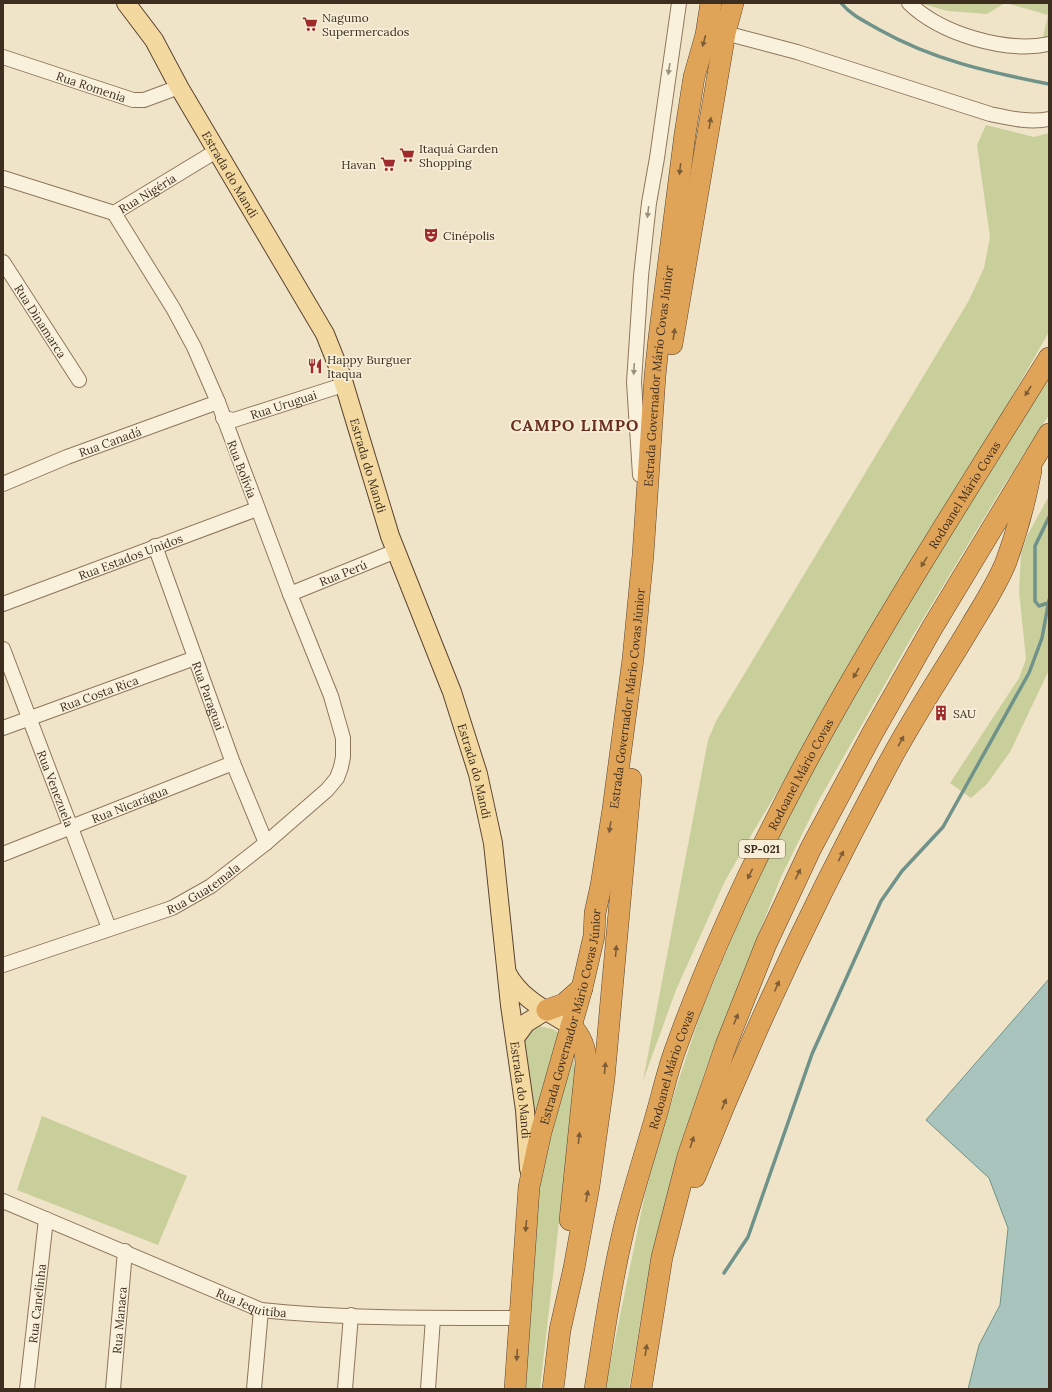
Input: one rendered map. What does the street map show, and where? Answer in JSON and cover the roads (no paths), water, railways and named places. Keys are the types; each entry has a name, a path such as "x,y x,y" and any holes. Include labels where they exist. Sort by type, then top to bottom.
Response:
{"highway":[{"name":"Estrada Governador Mário Covas Júnior","path":"515,1389 529,1187 541,1132 572,1026 594,936 595,913 601,886 613,809 633,659 643,555 659,338 685,134 694,77 706,35 711,3"},
{"name":"Estrada Governador Mário Covas Júnior","path":"553,1389 560,1330 574,1268 588,1194 604,1079 629,790 657,553 667,379 726,33 733,3"},
{"name":"Rodoanel Mário Covas","path":"596,1389 609,1299 626,1221 640,1170 675,1049 692,1003 727,923 786,799 815,744 873,643 1049,358"},
{"path":"641,1389 662,1257 688,1156 705,1100 766,944 790,891 838,794 901,681 1033,458 1049,434"},
{"path":"662,1257 723,1104 803,931 884,770 1000,575 1024,509 1033,458"},
{"path":"547,1010 564,1004 582,988"},
{"path":"560,1330 586,1064 585,1051 581,1039 572,1026"}],"main road":[{"name":"Estrada do Mandi","path":"126,3 154,40 179,87 218,150 325,334 396,551 452,692 478,774 493,843 506,970 525,1110 529,1187"},
{"name":"Estrada do Mandi","path":"506,970 514,984 523,995 572,1026"},
{"path":"515,1038 526,1023 547,1010"}],"street":[{"path":"643,555 640,474 634,382 635,349 649,203 679,3"},
{"path":"909,3 921,14 953,30 985,42 1006,46 1049,44"},
{"path":"726,33 797,52 990,114 1040,121 1049,119"},
{"name":"Rua Romenia","path":"3,57 133,100 144,100 179,87"},
{"name":"Rua Nigéria","path":"3,178 114,213 218,150"},
{"name":"Rua Bolívia","path":"114,213 173,308 194,347 218,402 257,509 331,696 343,738"},
{"name":"Rua Dinamarca","path":"3,262 79,380"},
{"name":"Rua Uruguai","path":"223,418 234,420 343,386"},
{"name":"Rua Canadá","path":"3,484 67,457 218,402"},
{"name":"Rua Estados Unidos","path":"3,604 257,509"},
{"name":"Rua Paraguai","path":"155,546 234,763 266,843"},
{"name":"Rua Perú","path":"290,594 396,551"},
{"name":"Rua Venezuela","path":"3,649 109,928"},
{"name":"Rua Costa Rica","path":"3,728 195,658"},
{"name":"Rua Guatemala","path":"3,966 109,928 172,908 194,897 211,886 266,843 328,790 337,778 343,757 343,738"},
{"name":"Rua Nicarágua","path":"3,854 234,763"},
{"name":"Rua Jequitiba","path":"3,1201 125,1251 260,1310 304,1314 432,1318 519,1318"},
{"name":"Rua Canelinha","path":"27,1389 46,1219"},
{"name":"Rua Manaca","path":"113,1389 125,1251"},
{"path":"254,1389 260,1310"},
{"path":"345,1389 351,1315"},
{"path":"428,1389 432,1318"}],"water":[{"path":"1049,979 1049,1389 968,1389 979,1345 1000,1305 1008,1228 989,1178 926,1120"}],"waterway":[{"path":"841,3 853,14 878,29 919,49 961,64 1049,84"},
{"path":"1048,603 1039,606 1035,601 1035,546 1049,517"},
{"path":"724,1273 748,1237 812,1054 881,901 902,871 943,827 1029,673 1042,638 1049,600"}],"place":[{"name":"Nagumo Supermercados","path":"310,24"},
{"name":"Itaquá Garden Shopping","path":"407,155"},
{"name":"Havan","path":"388,164"},
{"name":"Cinépolis","path":"431,235"},
{"name":"Happy Burguer Itaqua","path":"315,366"},
{"name":"SAU","path":"941,713"}],"district":[{"name":"CAMPO LIMPO","path":"575,425"}]}
